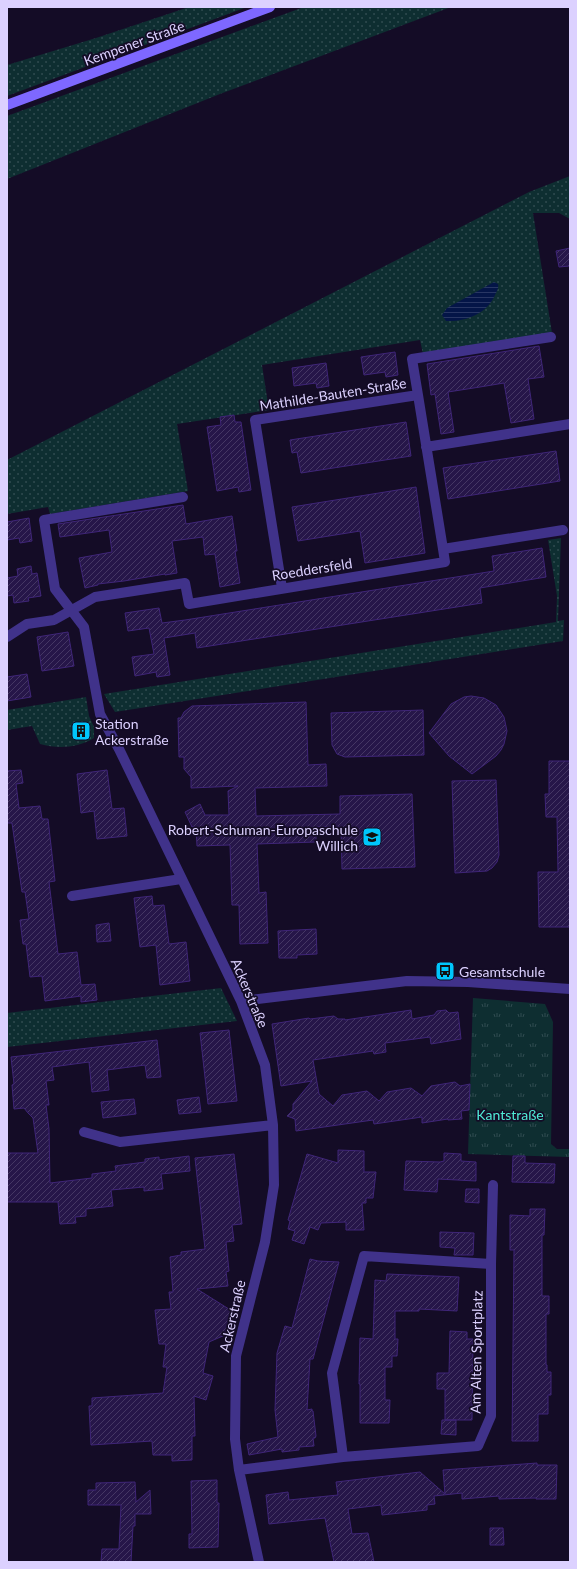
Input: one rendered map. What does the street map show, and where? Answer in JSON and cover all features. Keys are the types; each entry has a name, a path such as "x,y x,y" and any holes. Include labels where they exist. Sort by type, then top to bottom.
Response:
{"main road":[{"name":"Kempener Straße","path":"7,105 270,7"}],"street":[{"name":"Mathilde-Bauten-Straße","path":"443,549 412,358 551,337"},
{"name":"Mathilde-Bauten-Straße","path":"282,588 255,420 418,395"},
{"path":"426,447 569,424"},
{"path":"72,610 55,589 44,520 183,497"},
{"path":"443,549 563,530"},
{"name":"Roeddersfeld","path":"7,637 27,624 54,620 95,597 185,583 189,604 445,562 443,549"},
{"name":"Ackerstraße","path":"72,610 84,627 100,714 119,749 241,1001 265,1065 273,1125 274,1185 265,1242 236,1356 235,1439 240,1470 260,1562"},
{"path":"72,896 181,879"},
{"path":"241,1001 407,981 468,982 570,989"},
{"path":"84,1132 120,1142 273,1125"},
{"name":"Am Alten Sportplatz","path":"240,1470 343,1457 478,1446 491,1416 491,1264 493,1185"},
{"path":"343,1457 332,1373 364,1256 491,1264"}],"green space":[{"path":"189,7 247,7 7,96 7,65 96,38"},
{"path":"304,7 451,7 220,94 7,179 7,116"},
{"path":"570,176 570,219 559,213 533,213 552,333 423,354 420,340 262,365 269,410 177,424 188,491 50,514 48,507 7,514 7,460 529,192"},
{"path":"561,538 558,621 564,620 563,641 115,712 104,694 556,622 557,596 548,540"},
{"path":"86,697 89,716 94,727 94,738 81,744 68,747 54,747 40,744 32,726 7,730 7,710"},
{"path":"221,988 237,1021 7,1047 7,1013"},
{"name":"Kantstraße","path":"473,998 545,1004 553,1022 551,1144 557,1149 570,1149 570,1157 468,1154"}],"shaded area":[{"path":"494,282 498,284 497,291 491,302 481,312 475,316 461,320 446,321 442,315 447,308"}],"building":[{"path":"570,248 570,266 559,267 556,251"},
{"path":"539,346 544,377 528,379 534,419 511,423 504,383 448,392 454,432 441,434 435,394 431,395 427,364"},
{"path":"395,352 398,375 386,377 385,372 364,375 361,357"},
{"path":"326,363 329,386 317,388 316,383 294,386 292,368"},
{"path":"234,415 235,422 241,422 251,490 239,492 238,487 217,491 207,427 221,425 220,417"},
{"path":"406,422 411,456 301,473 297,452 292,453 290,440"},
{"path":"556,451 560,481 448,499 443,468"},
{"path":"416,487 425,553 365,563 360,531 298,541 292,507"},
{"path":"183,505 186,524 232,516 240,583 220,587 215,554 205,555 203,537 172,541 177,573 98,584 85,588 79,558 112,552 109,530 60,537 58,524"},
{"path":"29,518 32,541 20,543 19,538 7,540 7,522"},
{"path":"542,548 546,577 480,588 482,603 197,648 195,633 164,638 170,675 157,677 156,672 135,676 132,657 154,654 149,628 128,631 125,613 159,608 162,623 185,620 494,571 492,556"},
{"path":"31,566 32,574 37,573 41,596 28,598 29,601 14,603 13,595 7,596 7,578 18,576 17,569"},
{"path":"68,632 74,666 42,671 37,637"},
{"path":"27,674 31,697 7,701 7,677"},
{"path":"471,696 484,698 496,705 504,717 507,731 501,750 496,756 472,774 449,756 429,733 451,704 464,697"},
{"path":"306,702 308,765 326,764 327,786 255,788 256,816 340,814 340,796 412,794 415,867 342,869 341,827 316,827 316,842 257,844 259,893 266,892 268,943 240,944 239,905 232,905 230,845 197,846 196,827 192,827 185,812 200,804 205,815 229,815 228,791 238,786 191,788 191,777 184,769 184,757 179,757 178,718 181,718 184,712 192,706"},
{"path":"423,710 424,755 345,757 337,754 332,745 331,713"},
{"path":"549,761 570,761 570,927 539,927 538,872 558,872 557,817 546,817 545,794 549,794"},
{"path":"21,770 23,783 16,784 19,808 40,806 42,819 48,819 55,881 49,882 58,954 77,952 81,985 95,984 97,1000 81,1002 81,996 45,1001 42,976 30,977 26,944 23,944 20,920 29,919 25,892 22,892 12,823 7,823 7,771"},
{"path":"107,770 112,809 124,808 127,836 97,839 94,811 81,813 77,774"},
{"path":"496,780 499,855 497,862 487,871 455,873 452,781"},
{"path":"152,896 153,906 164,905 169,944 186,942 190,981 160,985 156,945 140,947 134,898"},
{"path":"109,923 111,941 97,942 96,925"},
{"path":"316,929 317,954 297,955 297,958 279,958 278,931"},
{"path":"411,1010 412,1019 434,1015 437,1011 446,1010 449,1013 458,1012 461,1039 431,1044 430,1037 385,1043 386,1052 374,1054 373,1051 313,1060 319,1094 333,1106 342,1095 367,1091 379,1101 387,1092 411,1088 422,1096 431,1086 455,1082 460,1086 470,1084 469,1110 461,1111 462,1119 448,1119 422,1123 422,1117 374,1124 373,1120 296,1131 295,1119 287,1116 293,1110 293,1104 312,1081 281,1086 272,1024 309,1018 334,1016 338,1019 345,1020"},
{"path":"229,1030 237,1101 208,1104 200,1033"},
{"path":"157,1040 161,1077 147,1078 145,1065 107,1070 109,1090 92,1092 89,1062 52,1067 54,1080 46,1081 49,1105 46,1105 49,1129 50,1183 92,1178 92,1174 116,1171 115,1166 145,1162 145,1159 159,1157 159,1160 189,1156 190,1171 161,1174 163,1189 144,1191 144,1187 111,1190 113,1206 86,1209 86,1216 75,1217 76,1223 60,1224 58,1202 7,1202 7,1153 38,1153 33,1118 24,1108 14,1109 12,1085 14,1084 11,1057"},
{"path":"199,1097 201,1112 179,1114 177,1100"},
{"path":"134,1099 136,1114 103,1118 101,1102"},
{"path":"338,1150 364,1151 364,1172 376,1172 373,1198 366,1198 366,1203 362,1203 364,1230 346,1230 346,1222 321,1223 318,1230 310,1227 304,1244 292,1240 295,1231 288,1229 290,1221 288,1220 307,1154 338,1163"},
{"path":"444,1153 461,1154 461,1161 476,1162 476,1181 438,1179 437,1192 404,1190 406,1161 440,1162 444,1161"},
{"path":"234,1154 242,1224 232,1225 234,1241 226,1242 229,1271 226,1272 228,1286 197,1289 232,1311 225,1335 209,1342 203,1373 213,1376 206,1400 194,1396 195,1436 192,1436 192,1460 172,1461 172,1455 153,1455 152,1441 91,1445 89,1406 92,1406 92,1398 163,1393 167,1367 163,1367 166,1344 159,1344 155,1310 171,1309 169,1292 173,1292 170,1257 181,1255 181,1252 205,1249 195,1158"},
{"path":"513,1156 525,1156 525,1163 555,1164 554,1183 512,1182"},
{"path":"466,1189 479,1189 479,1203 465,1202"},
{"path":"530,1209 545,1209 544,1235 542,1235 542,1296 549,1296 549,1314 546,1314 546,1365 547,1372 551,1372 551,1395 548,1395 548,1414 538,1414 538,1441 512,1441 514,1250 510,1250 510,1215 530,1216"},
{"path":"440,1232 474,1233 473,1255 454,1255 455,1248 440,1247"},
{"path":"310,1259 339,1262 313,1359 310,1359 307,1410 312,1409 313,1411 316,1436 313,1438 314,1446 299,1447 299,1450 282,1452 282,1449 249,1455 247,1444 278,1437 275,1410 277,1353 285,1326 292,1328"},
{"path":"387,1274 459,1277 457,1311 419,1309 419,1311 395,1311 395,1339 398,1339 397,1356 392,1356 392,1367 385,1367 385,1400 390,1400 389,1423 360,1423 360,1338 373,1339 375,1280 386,1281"},
{"path":"450,1331 467,1332 467,1339 473,1339 472,1420 445,1420 445,1389 437,1389 437,1373 449,1373"},
{"path":"442,1420 456,1420 456,1435 441,1434"},
{"path":"537,1463 537,1465 557,1465 556,1499 499,1499 499,1496 462,1499 462,1493 434,1496 435,1504 427,1505 427,1510 382,1515 381,1505 348,1509 352,1534 368,1533 374,1562 334,1562 325,1518 269,1524 266,1495 288,1492 289,1500 338,1495 336,1482 420,1472 445,1494 443,1470"},
{"path":"217,1480 217,1503 219,1503 218,1547 189,1548 189,1534 192,1534 191,1481"},
{"path":"135,1482 136,1502 150,1490 151,1514 135,1514 131,1562 101,1562 102,1549 119,1549 121,1505 88,1505 88,1490 96,1490 96,1483"},
{"path":"490,1528 503,1528 504,1545 490,1545"}],"place":[{"name":"Station Ackerstraße","path":"81,731"},
{"name":"Robert-Schuman-Europaschule Willich","path":"372,837"},
{"name":"Gesamtschule","path":"445,971"}]}
